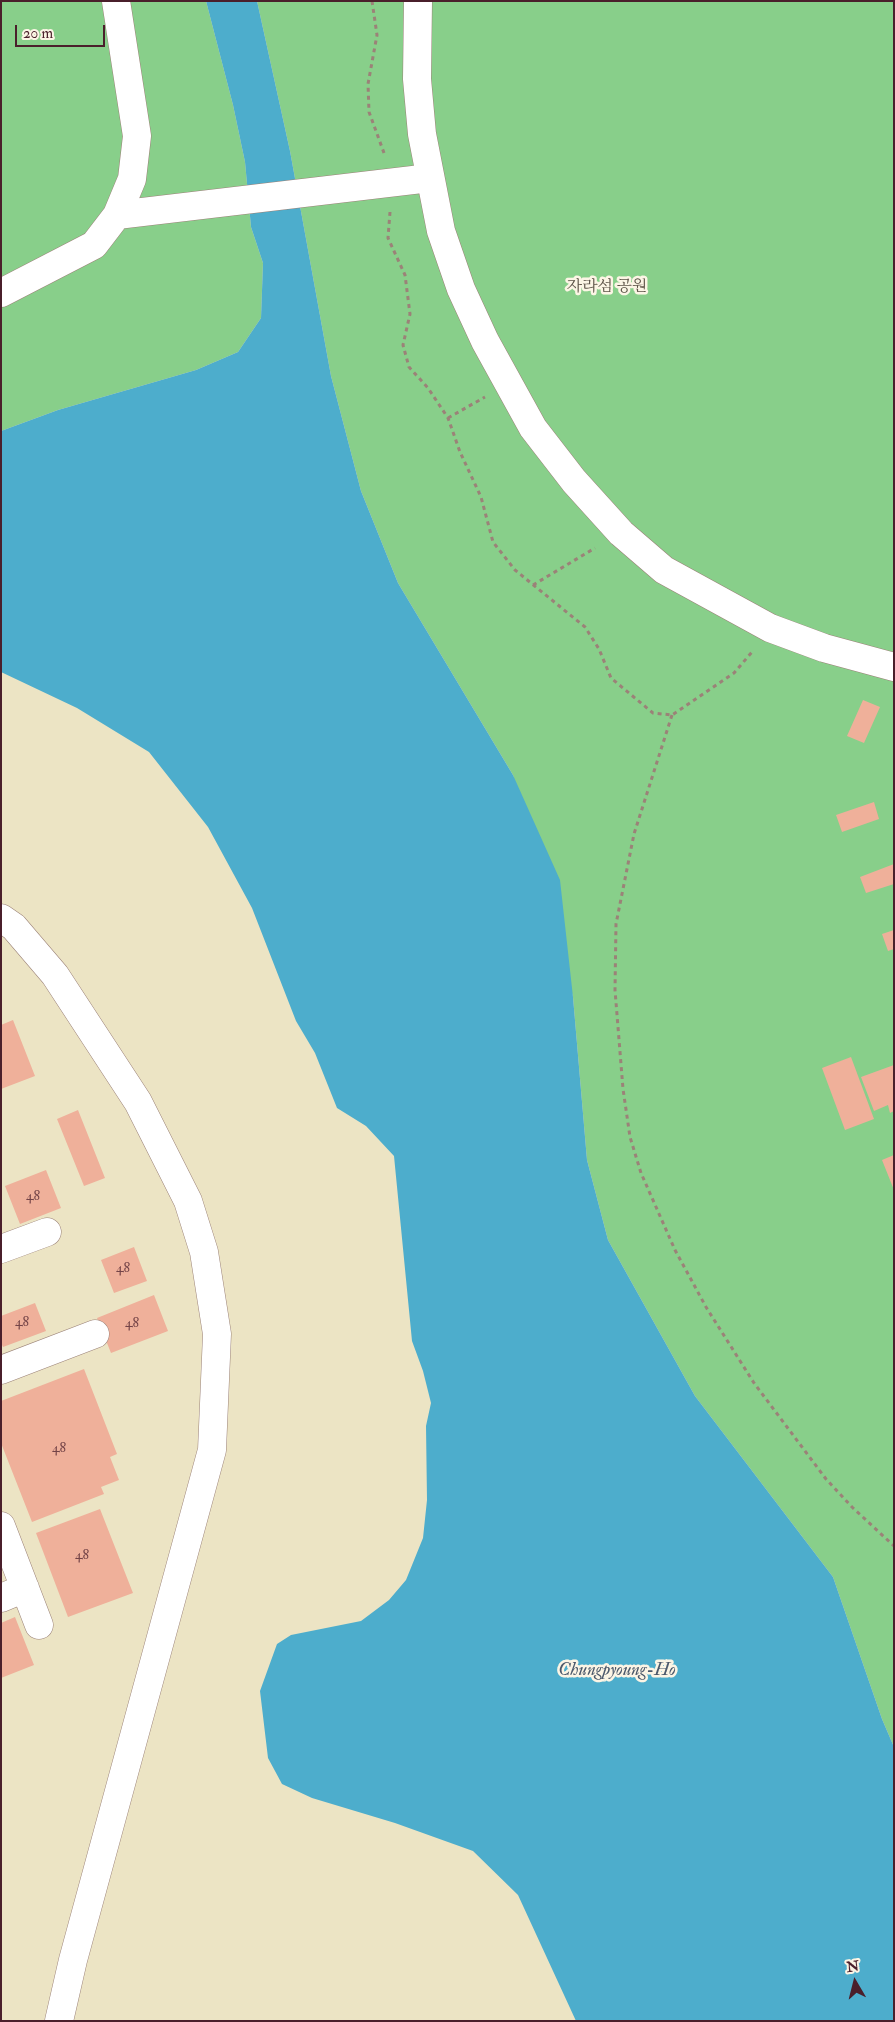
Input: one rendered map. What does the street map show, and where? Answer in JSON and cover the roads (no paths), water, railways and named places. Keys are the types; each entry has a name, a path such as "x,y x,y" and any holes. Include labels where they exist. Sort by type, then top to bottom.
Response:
{"street":[{"path":"1,293 94,245 117,215 132,179 137,136 116,1"},
{"path":"418,1 417,79 422,134 440,231 461,289 485,341 533,428 574,481 621,533 664,570 770,628 824,648 894,667"},
{"path":"117,215 430,178"},
{"path":"1,918 14,927 55,975 138,1102 188,1201 204,1252 217,1334 212,1450 73,1960 59,2021"},
{"path":"1,1249 47,1232"},
{"path":"1,1370 95,1334"},
{"path":"1,1526 13,1593 39,1625"}],"water":[{"name":"Chungpyoung-Ho","path":"206,1 257,1 290,151 331,376 361,491 398,583 513,775 560,880 573,997 587,1160 608,1240 695,1396 833,1577 882,1719 894,1747 894,2021 576,2021 518,1895 473,1851 395,1823 312,1798 282,1784 268,1758 260,1691 277,1644 291,1635 361,1621 389,1600 406,1580 423,1538 427,1500 426,1426 431,1403 423,1371 412,1341 394,1156 366,1126 337,1108 315,1053 296,1021 252,908 208,827 149,752 77,708 1,672 1,431 58,410 196,370 238,352 261,318 263,263 251,227 245,162 233,105"}],"park label":[{"name":"자라섬 공원","path":"607,288"}]}
